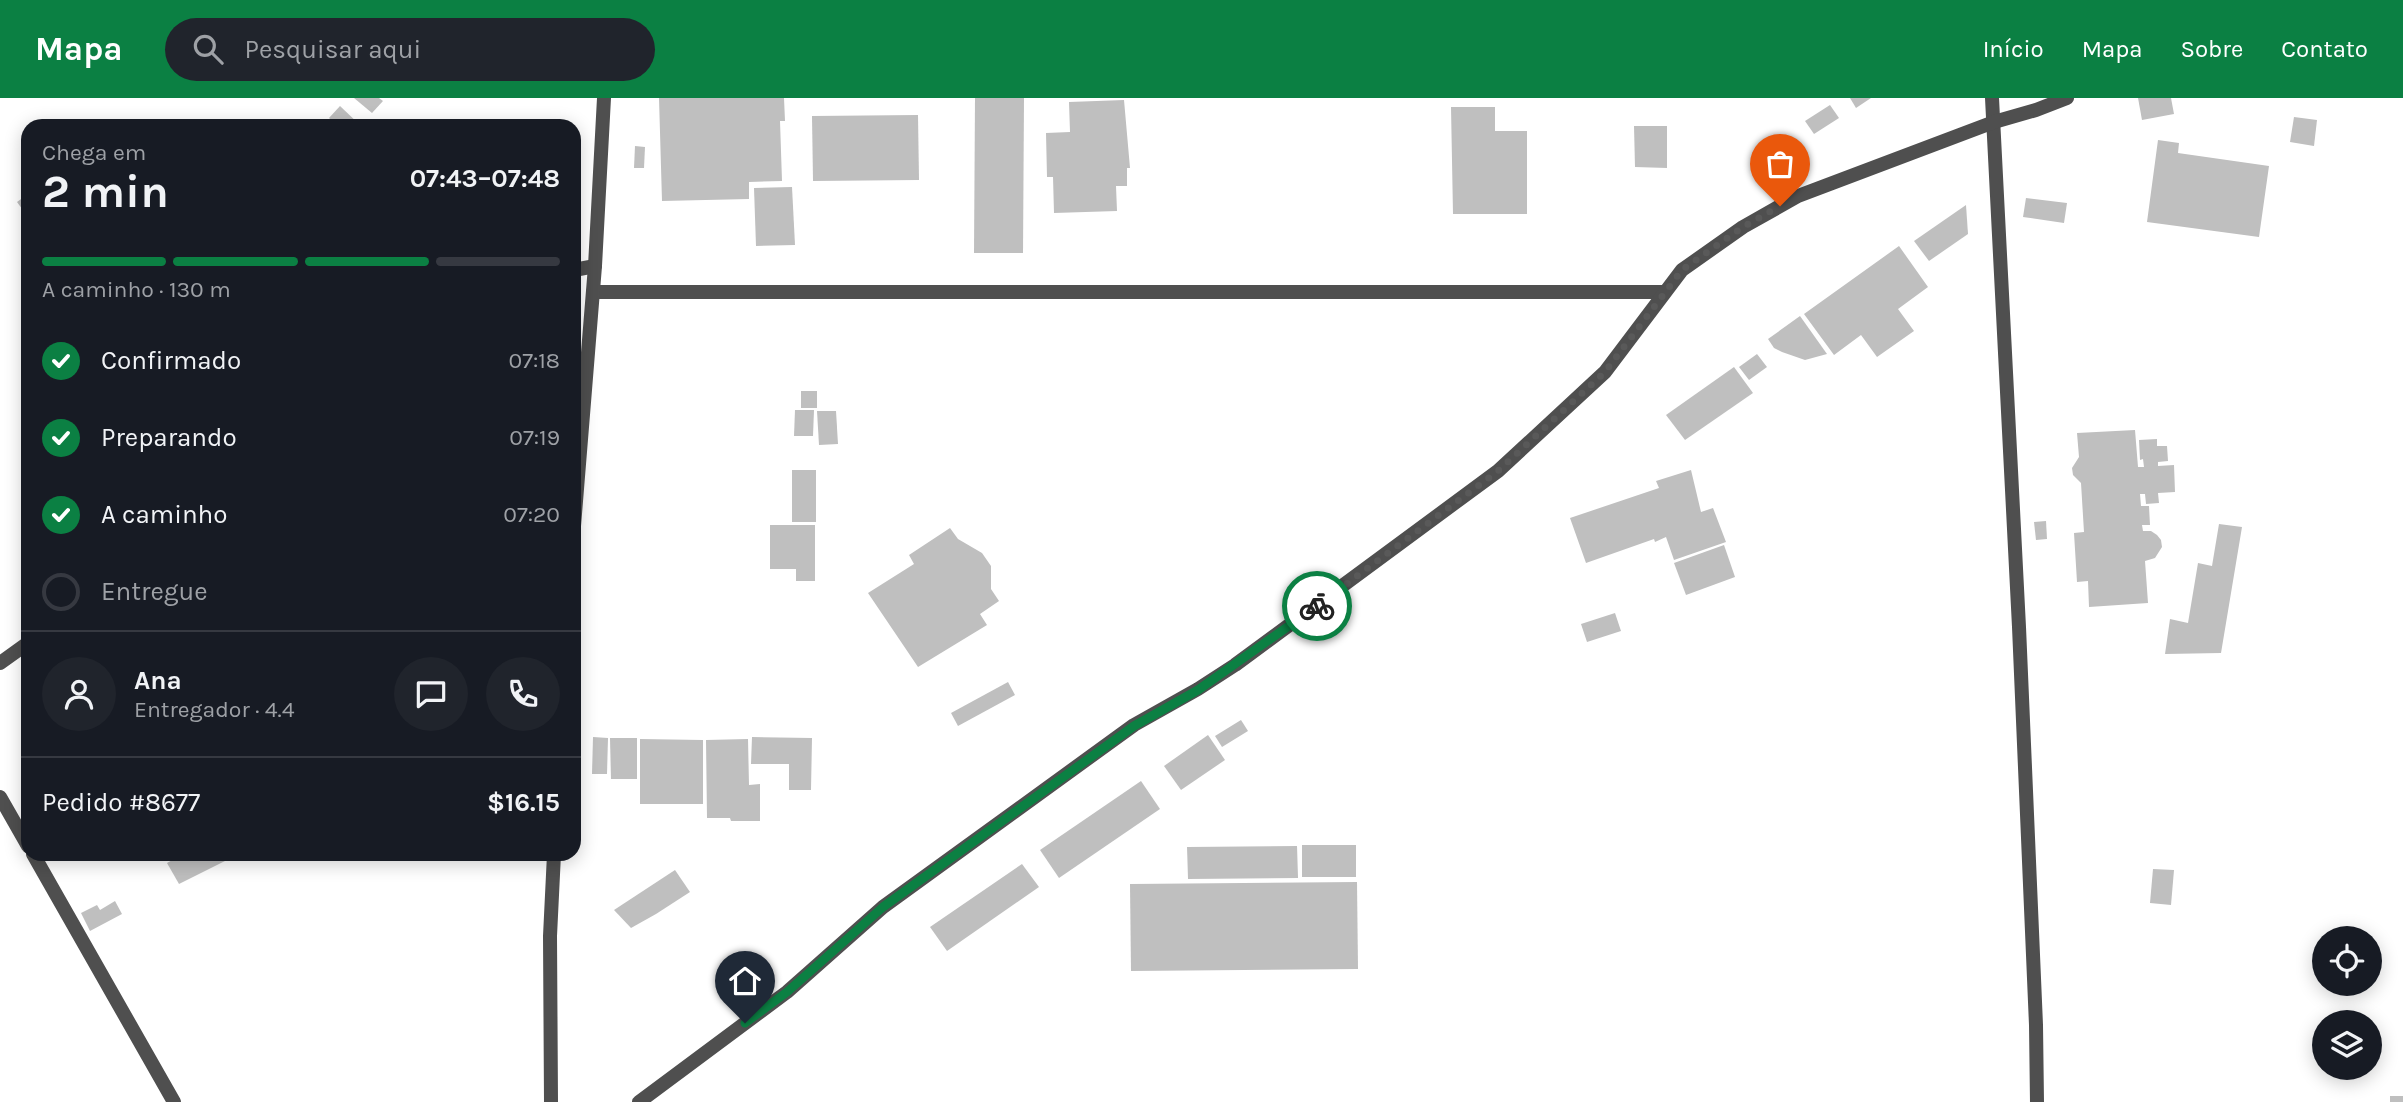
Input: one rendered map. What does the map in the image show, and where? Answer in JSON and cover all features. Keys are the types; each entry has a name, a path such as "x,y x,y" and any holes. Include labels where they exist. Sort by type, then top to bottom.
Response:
{"street":[{"path":"581,440 595,267 604,98"},
{"path":"1992,98 2020,641 2037,1102"},
{"path":"639,1102 787,992 883,907 1134,726 1198,690 1235,665 1498,471 1605,372 1682,270 1743,227 1798,196 1994,122 2067,98"},
{"path":"581,269 595,267"},
{"path":"593,292 1664,292"},
{"path":"0,663 21,648"},
{"path":"0,797 21,834"},
{"path":"37,861 174,1102"},
{"path":"551,1102 550,936 554,861"}],"building":[{"path":"354,98 379,98 383,101 372,113"},
{"path":"659,98 784,98 785,121 780,121 782,181 749,182 749,199 662,201"},
{"path":"975,98 1024,98 1023,253 974,253"},
{"path":"1850,98 1871,98 1856,108"},
{"path":"2138,98 2171,98 2174,114 2142,120"},
{"path":"1124,100 1130,168 1127,168 1127,186 1116,186 1117,211 1054,213 1053,177 1047,177 1046,133 1070,132 1069,102"},
{"path":"1830,105 1839,118 1814,134 1805,121"},
{"path":"340,106 354,119 330,119"},
{"path":"1451,107 1495,107 1495,131 1527,131 1527,214 1453,214"},
{"path":"918,115 919,180 813,181 812,116"},
{"path":"2294,117 2317,120 2314,146 2290,142"},
{"path":"1634,126 1667,126 1667,168 1635,167"},
{"path":"2158,140 2179,143 2178,153 2269,166 2259,237 2147,222"},
{"path":"635,146 645,147 644,168 634,168"},
{"path":"792,187 795,245 756,246 754,188"},
{"path":"2026,198 2067,203 2064,223 2023,217"},
{"path":"1966,205 1968,234 1929,261 1914,241"},
{"path":"1899,246 1928,287 1898,309 1914,331 1877,357 1861,335 1834,355 1804,314"},
{"path":"1800,316 1827,354 1805,360 1774,348 1768,339"},
{"path":"1757,354 1767,367 1749,380 1739,367"},
{"path":"1734,367 1753,393 1685,440 1666,415"},
{"path":"801,391 817,391 817,408 801,408"},
{"path":"795,410 814,410 813,436 794,436"},
{"path":"817,411 836,411 838,444 819,445"},
{"path":"2135,430 2138,467 2144,467 2143,459 2140,460 2139,440 2157,439 2157,446 2167,446 2168,461 2158,462 2158,466 2174,465 2175,492 2158,493 2159,503 2146,504 2145,494 2140,494 2141,506 2149,506 2150,525 2142,525 2143,531 2151,531 2157,535 2162,547 2155,558 2145,561 2148,603 2089,607 2088,581 2077,582 2074,533 2084,532 2081,483 2073,475 2072,468 2079,457 2077,433"},
{"path":"792,470 816,470 816,522 792,522"},
{"path":"1691,470 1701,512 1713,508 1726,542 1674,560 1666,537 1586,563 1570,518 1659,488 1656,481"},
{"path":"2046,521 2047,539 2036,540 2034,522"},
{"path":"2219,524 2242,527 2221,653 2165,654 2170,619 2188,623 2198,563 2212,566"},
{"path":"770,525 815,525 815,581 796,581 796,569 770,569"},
{"path":"950,528 958,539 982,553 991,566 991,589 999,601 980,614 987,625 918,667 868,593 914,564 909,555"},
{"path":"1724,545 1735,577 1686,595 1674,563"},
{"path":"1615,613 1621,631 1587,642 1581,624"},
{"path":"1008,682 1015,695 958,726 951,713"},
{"path":"1241,720 1248,731 1222,747 1215,736"},
{"path":"1208,735 1225,760 1181,790 1164,766"},
{"path":"593,737 608,738 607,774 592,774"},
{"path":"752,737 812,738 811,790 789,790 789,764 751,764"},
{"path":"610,738 637,738 637,779 611,779"},
{"path":"640,739 703,740 703,804 640,804"},
{"path":"748,739 749,785 760,784 760,821 707,818 706,740"},
{"path":"1141,781 1160,809 1059,878 1040,850"},
{"path":"1302,845 1356,845 1356,877 1302,877"},
{"path":"1297,846 1298,878 1188,879 1187,847"},
{"path":"171,861 225,861 179,884 167,863"},
{"path":"1022,864 1039,887 947,951 930,927"},
{"path":"2153,869 2174,870 2171,905 2150,903"},
{"path":"675,870 690,892 631,928 614,910"},
{"path":"1357,882 1358,969 1131,971 1130,884"},
{"path":"115,901 122,914 90,931 81,913 97,905 100,910"},
{"path":"2390,1096 2403,1096 2403,1102 2390,1102"}],"way so far":[{"path":"1317,606 1498,471 1605,372 1682,270 1743,227 1780,206"}],"route":[{"path":"745,1023 787,992 883,907 1134,726 1198,690 1317,606"}]}
